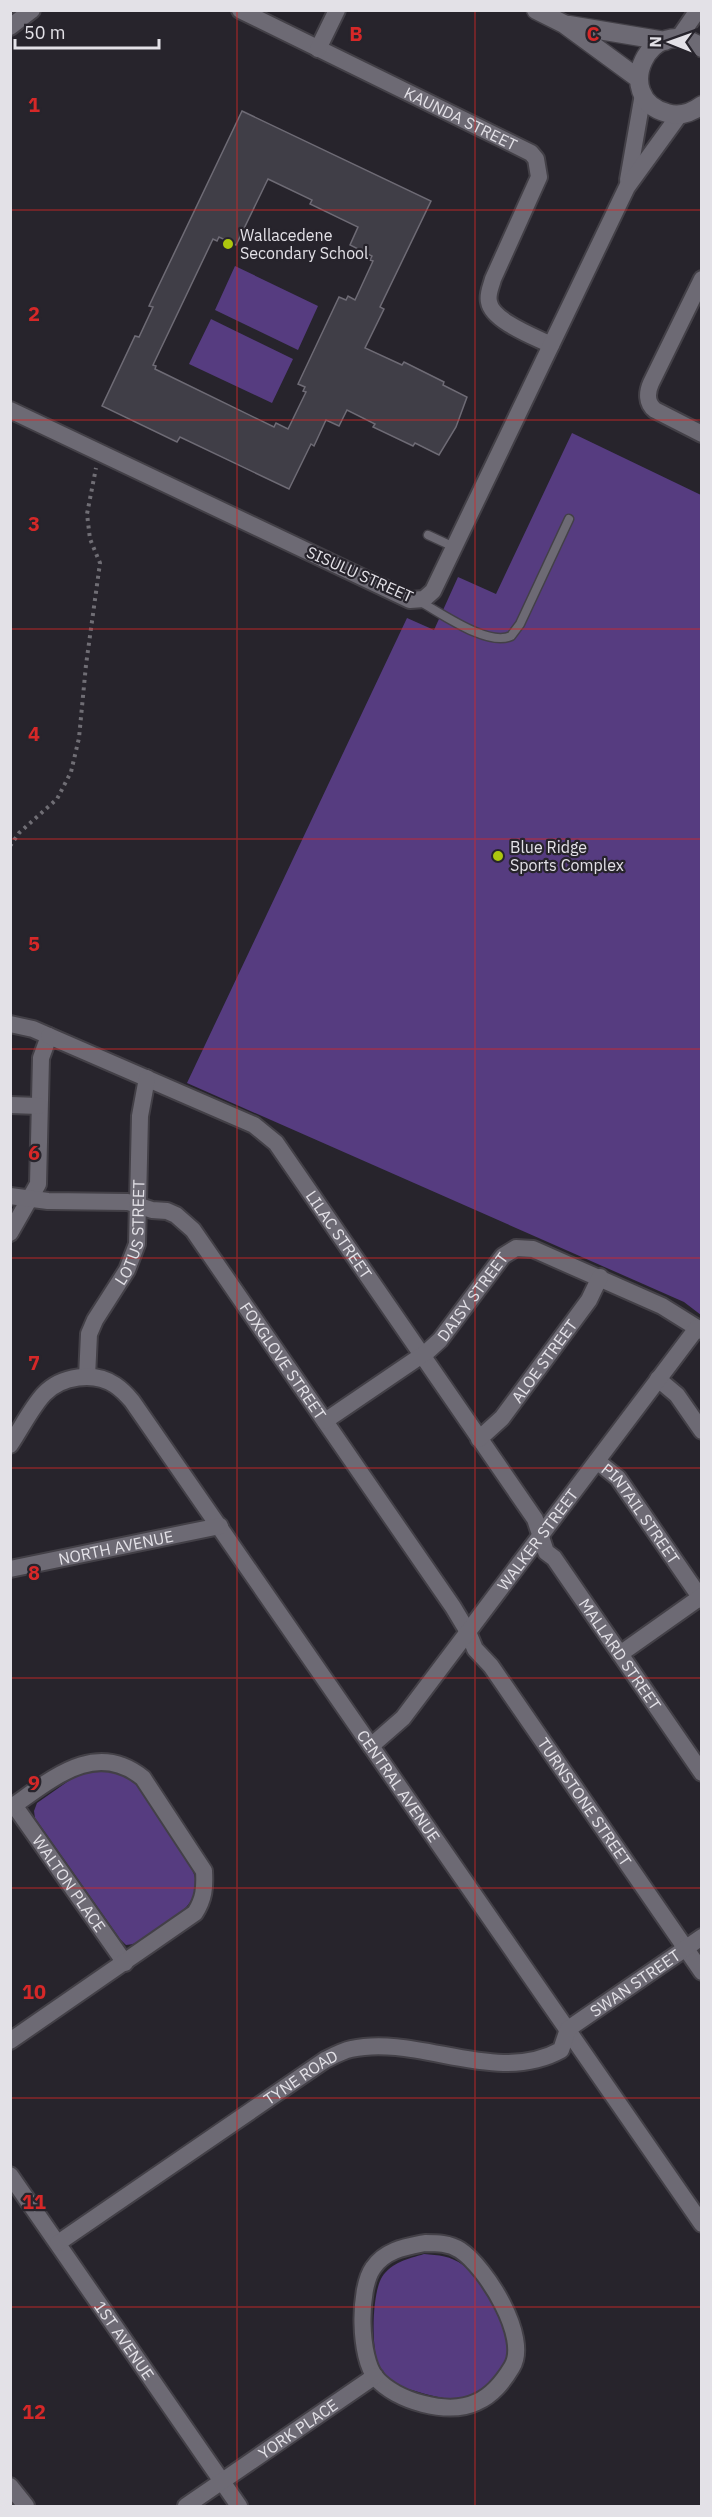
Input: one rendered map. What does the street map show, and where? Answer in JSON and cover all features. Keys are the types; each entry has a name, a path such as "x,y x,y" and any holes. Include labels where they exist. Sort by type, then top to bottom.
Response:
{"street":[{"path":"10,27 32,10"},
{"name":"KAUNDA STREET","path":"240,10 531,153 537,159 539,177 493,279 489,302 496,316 551,345"},
{"path":"318,49 337,10"},
{"path":"536,10 564,24 641,86 659,110 680,114 701,106"},
{"path":"641,86 644,58 653,47 671,40 698,10"},
{"path":"564,24 691,41 702,48"},
{"name":"SISULU STREET","path":"627,187 641,86"},
{"name":"SISULU STREET","path":"10,410 410,600 418,601 433,591 627,187 680,114"},
{"path":"702,279 651,383 648,398 651,407 655,410 702,434"},
{"name":"LILAC STREET","path":"10,1024 33,1029 147,1078 254,1125 269,1136 535,1519 541,1536"},
{"path":"10,1233 38,1184 40,1058 49,1036"},
{"name":"LOTUS STREET","path":"82,1377 89,1334 95,1320 134,1257 137,1244 140,1116 147,1078"},
{"path":"10,1106 39,1106"},
{"name":"FOXGLOVE STREET","path":"10,1196 48,1201 128,1202 152,1210 167,1211 176,1215 193,1230 468,1632"},
{"name":"DAISY STREET","path":"325,1421 422,1355 440,1340 509,1251 527,1247 662,1306 699,1329"},
{"name":"ALOE STREET","path":"479,1439 502,1418 589,1300 600,1277"},
{"name":"WALKER STREET","path":"371,1746 403,1718 658,1379 699,1329"},
{"path":"10,1445 42,1396 50,1388 82,1377"},
{"name":"CENTRAL AVENUE","path":"82,1377 114,1384 132,1401 702,2224"},
{"path":"658,1379 677,1395 702,1431"},
{"name":"PINTAIL STREET","path":"597,1461 618,1478 701,1598"},
{"name":"NORTH AVENUE","path":"10,1569 220,1526"},
{"name":"MALLARD STREET","path":"541,1536 546,1552 554,1557 702,1773"},
{"path":"620,1654 701,1598"},
{"name":"TURNSTONE STREET","path":"468,1632 474,1649 491,1666 702,1972"},
{"name":"WALTON PLACE","path":"10,2041 125,1962 195,1913 202,1902 205,1886 204,1871 143,1778 130,1768 94,1761 76,1765 12,1807 125,1962"},
{"name":"SWAN STREET","path":"568,2029 702,1937"},
{"name":"TYNE ROAD","path":"58,2242 326,2060 350,2049 400,2049 479,2061 520,2063 547,2058 561,2050 568,2029"},
{"name":"1ST AVENUE","path":"10,2175 239,2506"},
{"path":"425,2243 443,2244 460,2250 474,2264 508,2312 516,2334 517,2358 503,2382 476,2403 465,2406 438,2407 391,2391 375,2376 368,2362 363,2298 373,2268 383,2257 397,2248 425,2243"},
{"name":"YORK PLACE","path":"186,2506 375,2376"},
{"path":"10,2486 26,2506"}],"lane":[{"path":"418,601 484,636 499,639 511,636 520,624 569,519"},
{"path":"428,535 454,547"}],"path":[{"path":"10,846 19,832 57,799 71,772 79,738 100,563 90,539 87,514 93,475 102,453"}],"shaded area":[{"path":"235,266 318,306 298,350 215,310"},
{"path":"211,319 293,359 272,403 189,364"},
{"name":"Blue Ridge Sports Complex","path":"572,433 701,495 701,1315 684,1302 187,1083 407,618 434,630 458,577 496,594"},
{"path":"111,1770 137,1785 181,1848 194,1874 196,1884 190,1902 182,1911 148,1937 126,1945 35,1818 34,1811 37,1803 86,1771"},
{"path":"424,2254 449,2258 463,2265 489,2297 506,2326 510,2346 506,2364 489,2386 470,2397 448,2399 392,2385 381,2374 377,2362 374,2314 378,2286 382,2277 395,2264"}],"building":[{"path":"242,111 431,201 380,307 384,309 365,348 402,365 404,362 444,382 443,385 467,397 456,427 439,455 415,443 413,446 373,427 375,424 347,410 339,426 326,420 314,446 311,444 289,489 180,437 177,442 102,406 135,336 139,337 153,307 149,306","holes":["268,179 312,200 310,204 358,227 350,245 372,256 370,260 373,261 355,300 348,296 346,300 339,297 298,384 305,387 303,391 306,392 288,429 276,423 274,427 155,369 156,366 153,365 213,239 217,241 219,237 236,245"]}],"place":[{"name":"Wallacedene Secondary School","path":"228,244"},
{"name":"Blue Ridge Sports Complex","path":"498,856"}]}
